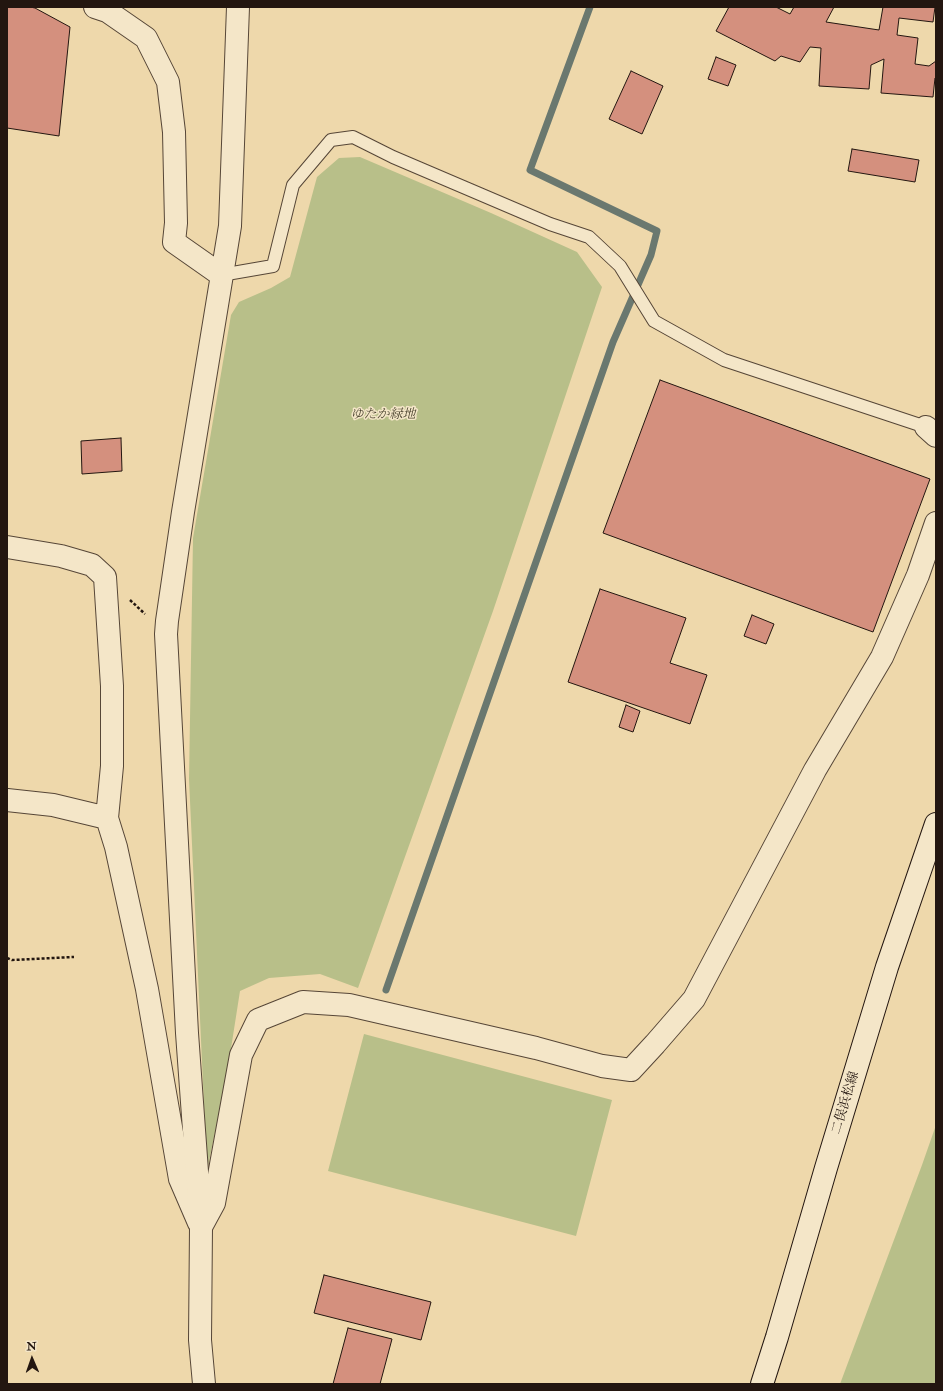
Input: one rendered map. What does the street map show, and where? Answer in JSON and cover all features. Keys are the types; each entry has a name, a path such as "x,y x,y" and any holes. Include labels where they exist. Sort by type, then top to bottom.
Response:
{"street":[{"path":"94,7 107,11 146,38 168,82 174,132 176,223 174,242 222,275"},
{"path":"204,1384 200,1340 201,1227 187,1033 166,634 183,512 230,226 238,7"},
{"path":"201,1227 214,1203 241,1055 258,1020 303,1002 349,1005 536,1048 602,1066 631,1070 694,999 815,770 882,657 918,575 936,523"},
{"path":"7,547 61,556 92,565 105,577 112,694 112,766 107,818 116,847 147,990 180,1179 201,1227"},
{"path":"7,800 53,805 107,818"},
{"name":"二俣浜松線","path":"762,1384 884,974 936,824"}],"lane":[{"path":"222,275 273,266 293,185 331,140 353,137 393,157 550,224 589,237 620,266 654,321 724,360 931,431"}],"path":[{"path":"105,577 166,634"},
{"path":"7,958 12,960 74,957"}],"green space":[{"name":"ゆたか緑地","path":"360,157 491,213 577,252 602,287 493,611 358,988 320,974 269,978 240,991 227,1074 207,1171 189,779 193,538 231,315 239,302 271,288 290,277 317,177 339,158"},
{"path":"364,1034 612,1100 576,1236 328,1171"},
{"path":"936,1125 936,1384 840,1384 922,1165"}],"building":[{"path":"7,7 35,8 70,27 59,136 7,128"},
{"path":"729,7 776,7 790,14 794,7 834,7 826,22 879,30 883,7 935,7 933,22 899,18 897,35 918,38 915,64 929,66 936,61 936,77 933,97 881,93 884,59 871,65 869,89 819,86 821,48 810,47 800,62 781,56 775,61 716,31"},
{"path":"716,57 736,65 728,86 708,79"},
{"path":"631,71 663,86 642,134 609,119"},
{"path":"852,149 919,160 915,182 848,171"},
{"path":"660,380 930,479 873,632 603,533"},
{"path":"121,438 122,471 82,474 81,441"},
{"path":"600,589 686,618 670,663 707,675 690,724 568,682"},
{"path":"752,615 774,624 766,644 744,636"},
{"path":"626,705 640,711 633,732 619,727"},
{"path":"324,1275 431,1302 421,1340 314,1313"},
{"path":"348,1328 392,1339 380,1384 333,1384"}],"waterway":[{"path":"386,990 613,342 651,255 657,231 530,170 590,7"}]}
